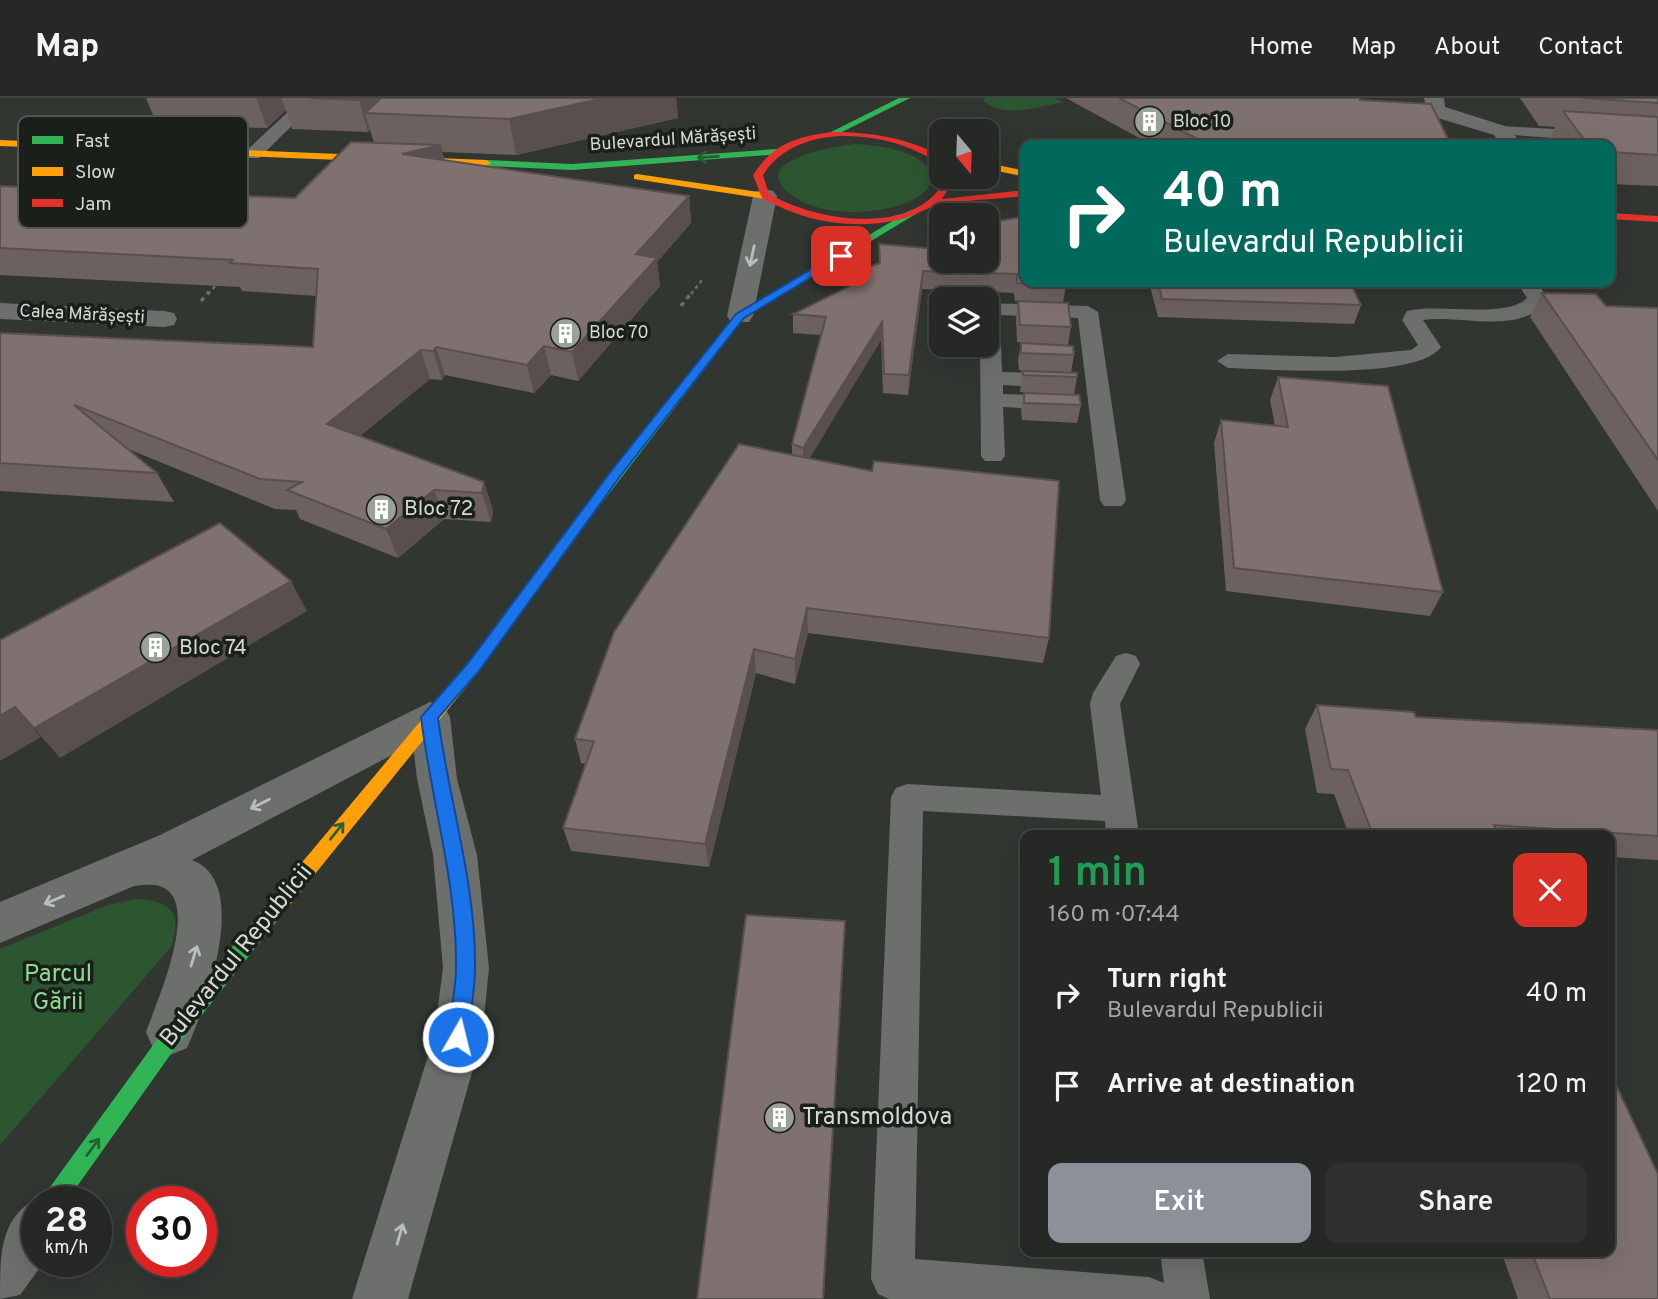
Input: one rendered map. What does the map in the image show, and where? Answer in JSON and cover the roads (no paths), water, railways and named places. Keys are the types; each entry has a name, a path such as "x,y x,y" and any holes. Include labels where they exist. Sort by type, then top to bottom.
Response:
{"main road":[{"path":"825,137 906,98"},
{"path":"825,137 877,136 923,142 929,147"},
{"name":"Bulevardul Mărășești","path":"572,167 776,152 798,143 825,137"},
{"name":"Bulevardul Mărășești","path":"0,143 18,144"},
{"path":"765,196 758,175 763,163 776,152"},
{"name":"Bulevardul Mărășești","path":"248,154 572,167 765,196 784,207 828,219 858,221 914,212"},
{"path":"999,168 1020,173"},
{"path":"934,203 948,189"},
{"path":"934,203 1020,194"},
{"path":"914,212 929,205"},
{"name":"Bulevardul Republicii","path":"64,1186 166,1044 429,717 474,667 617,472 740,316 914,212"},
{"path":"1615,216 1658,219"}],"street":[{"path":"1430,106 1506,138"},
{"name":"Bulevardul Republicii","path":"740,316 765,196"},
{"name":"Calea Mărășești","path":"0,311 164,319"},
{"path":"380,1299 458,1037 466,968 455,855 437,779 429,717"},
{"name":"Bulevardul Republicii","path":"0,923 132,867 429,717"},
{"path":"132,867 160,867 175,872 188,883 202,918 199,941 166,1044"},
{"path":"0,1275 21,1247"}],"lane":[{"path":"253,154 312,98"},
{"path":"1506,138 1658,139"},
{"path":"1228,360 1351,363 1386,362 1422,355 1430,347 1412,320 1414,315 1489,315 1524,309 1538,299 1530,287"},
{"path":"999,309 1088,312 1112,500"},
{"path":"999,344 1017,352"},
{"path":"1068,354 1092,344"},
{"path":"991,357 993,456"},
{"path":"992,389 1099,394"},
{"path":"1126,664 1108,693 1105,704 1121,822 907,797 893,1279 1149,1299"},
{"path":"1182,1257 1188,1299"}],"place":[{"name":"Bloc 10","path":"1150,122"},
{"name":"Bloc 70","path":"566,333"},
{"name":"Bloc 72","path":"381,509"},
{"name":"Bloc 74","path":"156,648"},
{"name":"Transmoldova","path":"779,1118"}],"park label":[{"name":"Parcul Gării","path":"58,989"}]}
